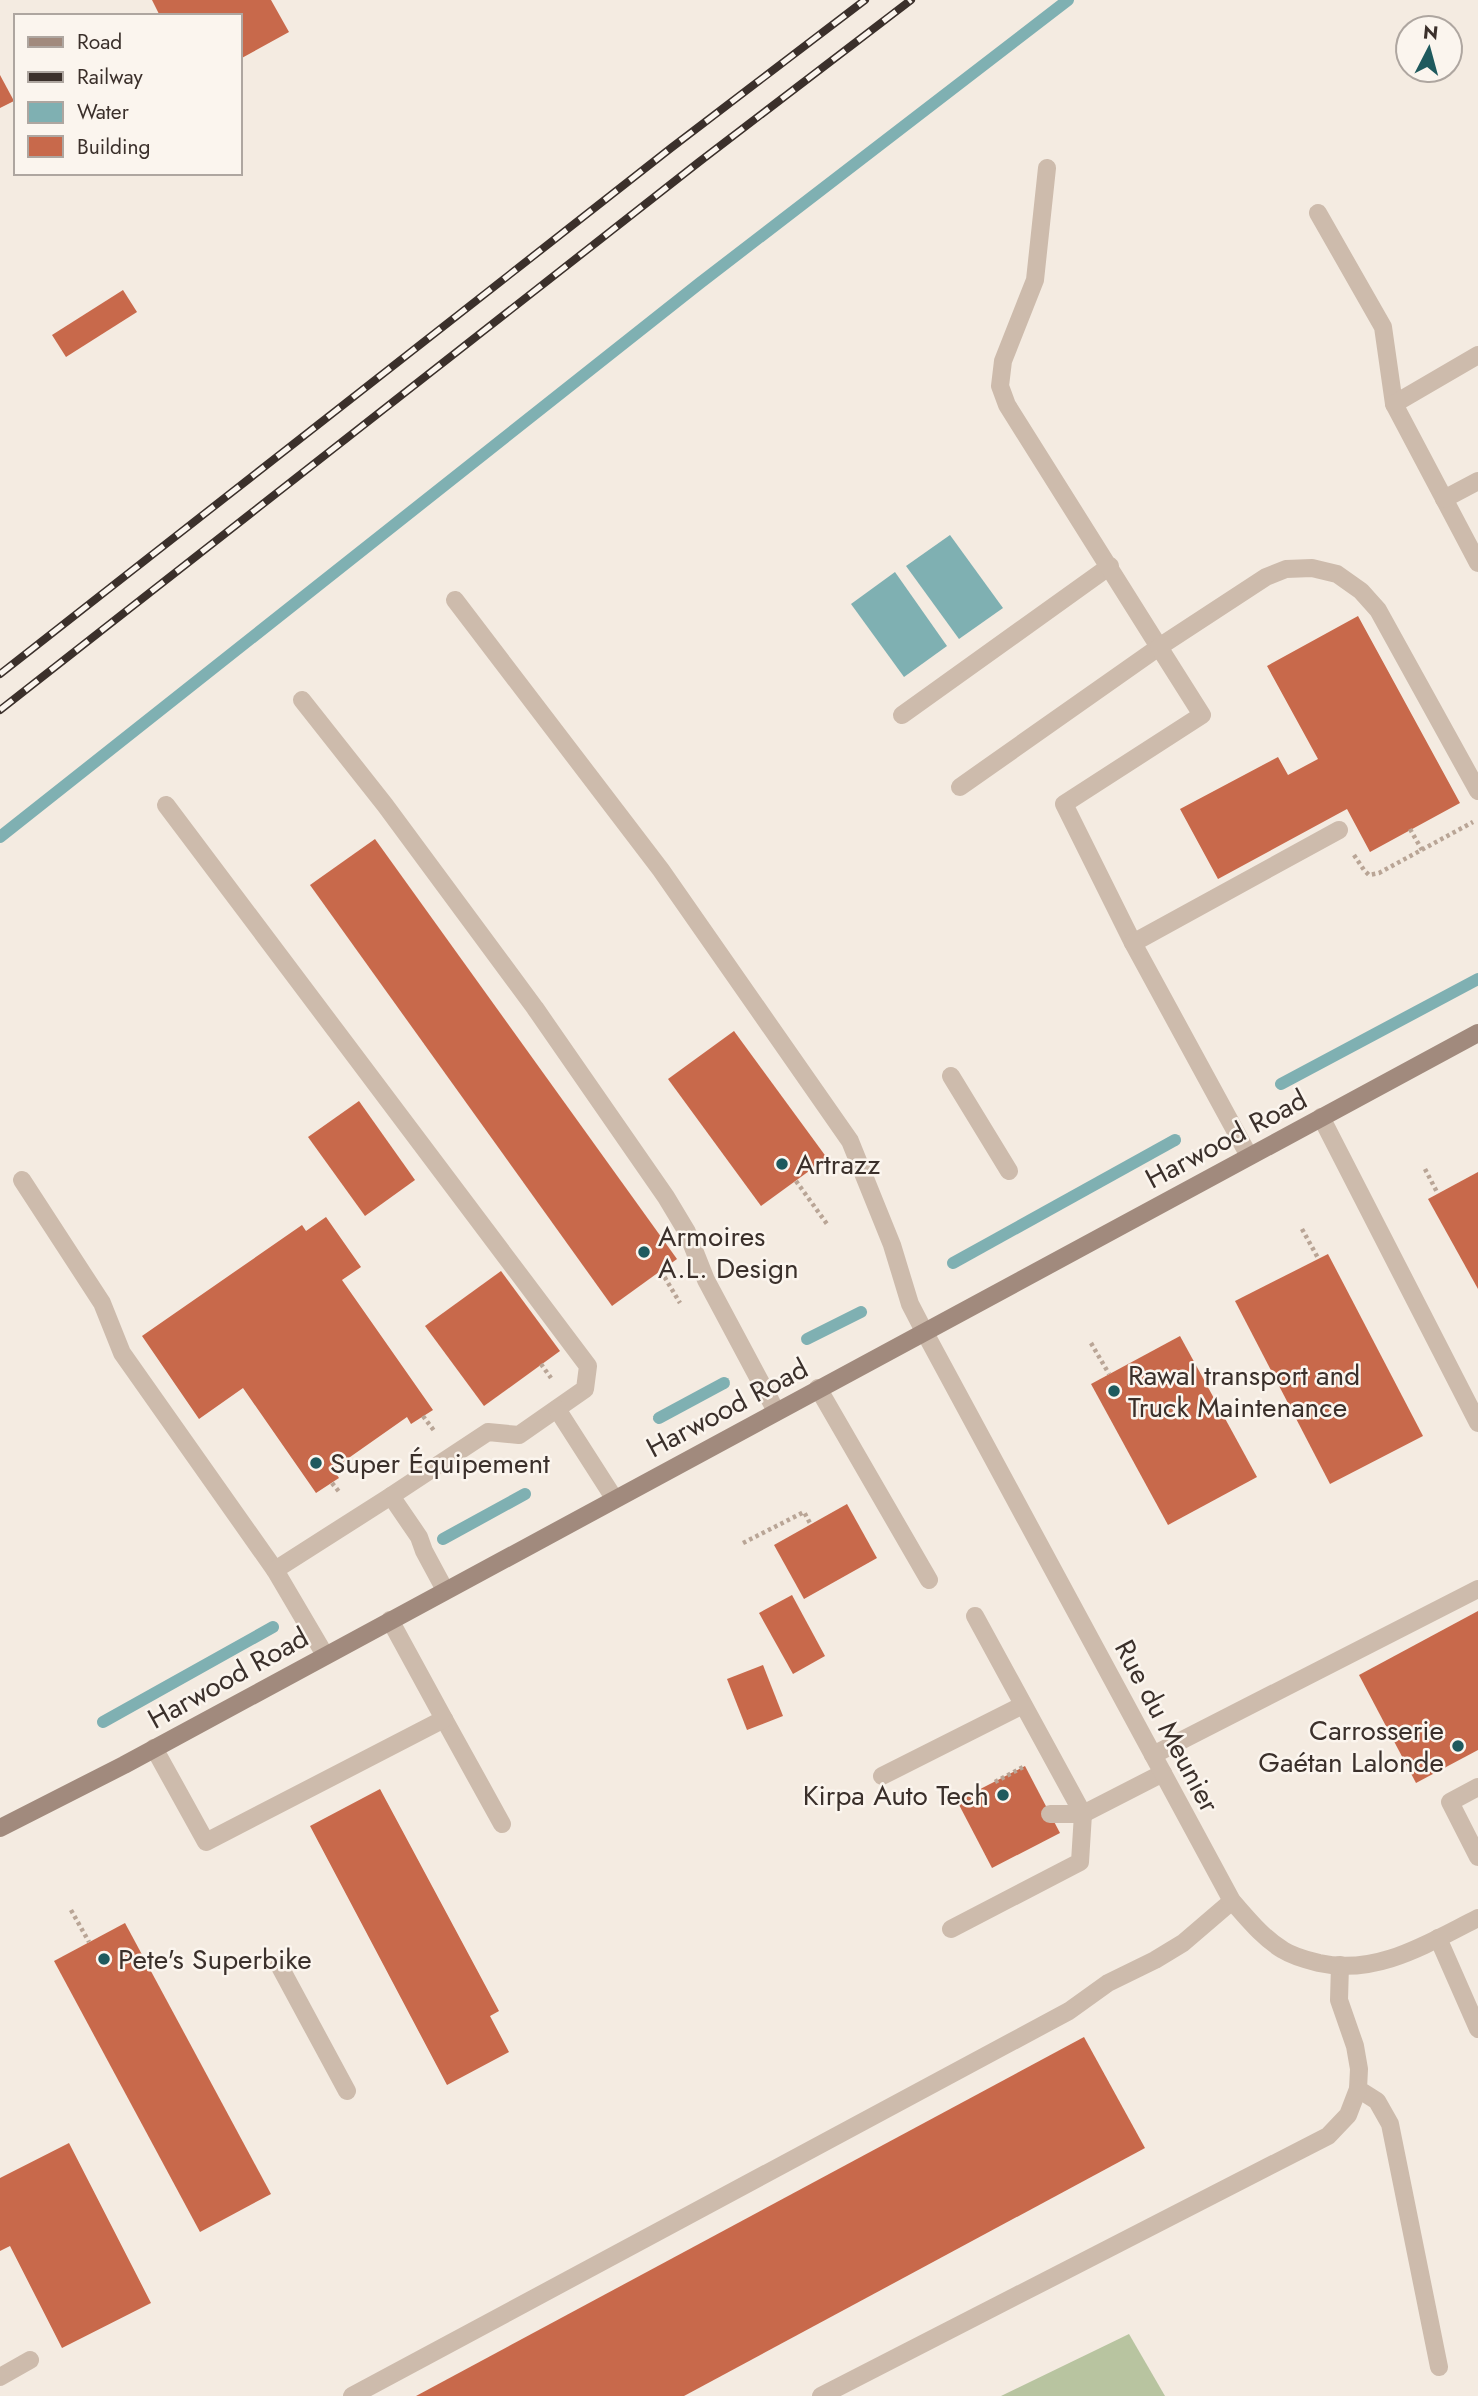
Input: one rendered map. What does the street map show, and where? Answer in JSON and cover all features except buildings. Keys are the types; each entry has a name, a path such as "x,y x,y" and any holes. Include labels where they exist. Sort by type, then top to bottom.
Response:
{"main road":[{"name":"Harwood Road","path":"0,1828 154,1748 1478,1033"}],"street":[{"path":"1047,168 1035,281 1003,360 1000,386 1007,405 1202,715 1064,804 1133,943 1249,1156"},
{"path":"1318,213 1383,327 1394,404 1478,563"},
{"path":"1394,404 1478,355"},
{"path":"1444,499 1478,481"},
{"path":"902,715 1110,565"},
{"path":"960,787 1159,647 1266,577 1286,569 1312,568 1337,574 1361,591 1378,610 1478,791"},
{"name":"Rue du Meunier","path":"455,600 661,870 850,1141 892,1245 910,1304 1232,1901 1267,1939 1285,1952 1307,1960 1340,1965 1372,1965 1392,1959 1478,1919"},
{"path":"302,700 393,816 535,1008 666,1197 687,1232 706,1280 776,1411"},
{"path":"166,805 588,1366 585,1389 519,1435 488,1432 275,1570"},
{"path":"1133,943 1339,830"},
{"path":"951,1076 1009,1171"},
{"path":"1321,1117 1478,1423"},
{"path":"22,1180 102,1303 121,1353 275,1570 325,1654"},
{"path":"818,1388 929,1580"},
{"path":"557,1409 614,1498"},
{"path":"391,1496 419,1537 445,1590"},
{"path":"1153,1755 1478,1589"},
{"path":"951,1929 1080,1861 1083,1814 975,1616"},
{"path":"390,1620 502,1824"},
{"path":"882,1776 1023,1705"},
{"path":"154,1748 206,1842 444,1719"},
{"path":"1050,1814 1083,1814 1163,1773"},
{"path":"1478,1787 1450,1802 1478,1857"},
{"path":"352,2396 1069,2011 1108,1983 1156,1960 1183,1942 1232,1901"},
{"path":"1438,1938 1478,2029"},
{"path":"279,1965 347,2091"},
{"path":"821,2396 1328,2136 1348,2115 1358,2089 1359,2069 1355,2046 1339,2000 1340,1965"},
{"path":"1358,2089 1377,2101 1390,2124 1439,2367"},
{"path":"0,2377 30,2360"}],"path":[{"path":"1364,870 1369,875 1378,873 1470,824"},
{"path":"1410,830 1422,850"},
{"path":"1425,1169 1438,1194"},
{"path":"796,1181 827,1224"},
{"path":"1302,1229 1318,1258"},
{"path":"661,1271 684,1310"},
{"path":"1091,1343 1109,1374"},
{"path":"743,1543 804,1512 811,1524"},
{"path":"71,1910 89,1942"}],"green space":[{"path":"1129,2334 1165,2396 1001,2396"}],"water":[{"path":"950,535 1003,608 959,639 906,566"},
{"path":"895,572 947,646 904,677 851,604"}],"waterway":[{"path":"0,837 700,283 1068,0"},
{"path":"1281,1084 1478,979"},
{"path":"953,1263 1175,1140"},
{"path":"807,1339 861,1312"},
{"path":"659,1418 724,1383"},
{"path":"443,1539 525,1494"},
{"path":"103,1722 273,1627"}],"railway":[{"path":"0,674 671,148 865,0"},
{"path":"0,710 699,162 911,0"}],"place":[{"name":"Artrazz","path":"782,1164"},
{"name":"Armoires A.L. Design","path":"644,1252"},
{"name":"Rawal transport and Truck Maintenance","path":"1114,1391"},
{"name":"Super Équipement","path":"316,1463"},
{"name":"Carrosserie Gaétan Lalonde","path":"1458,1746"},
{"name":"Kirpa Auto Tech","path":"1003,1795"},
{"name":"Pete's Superbike","path":"104,1959"}]}
